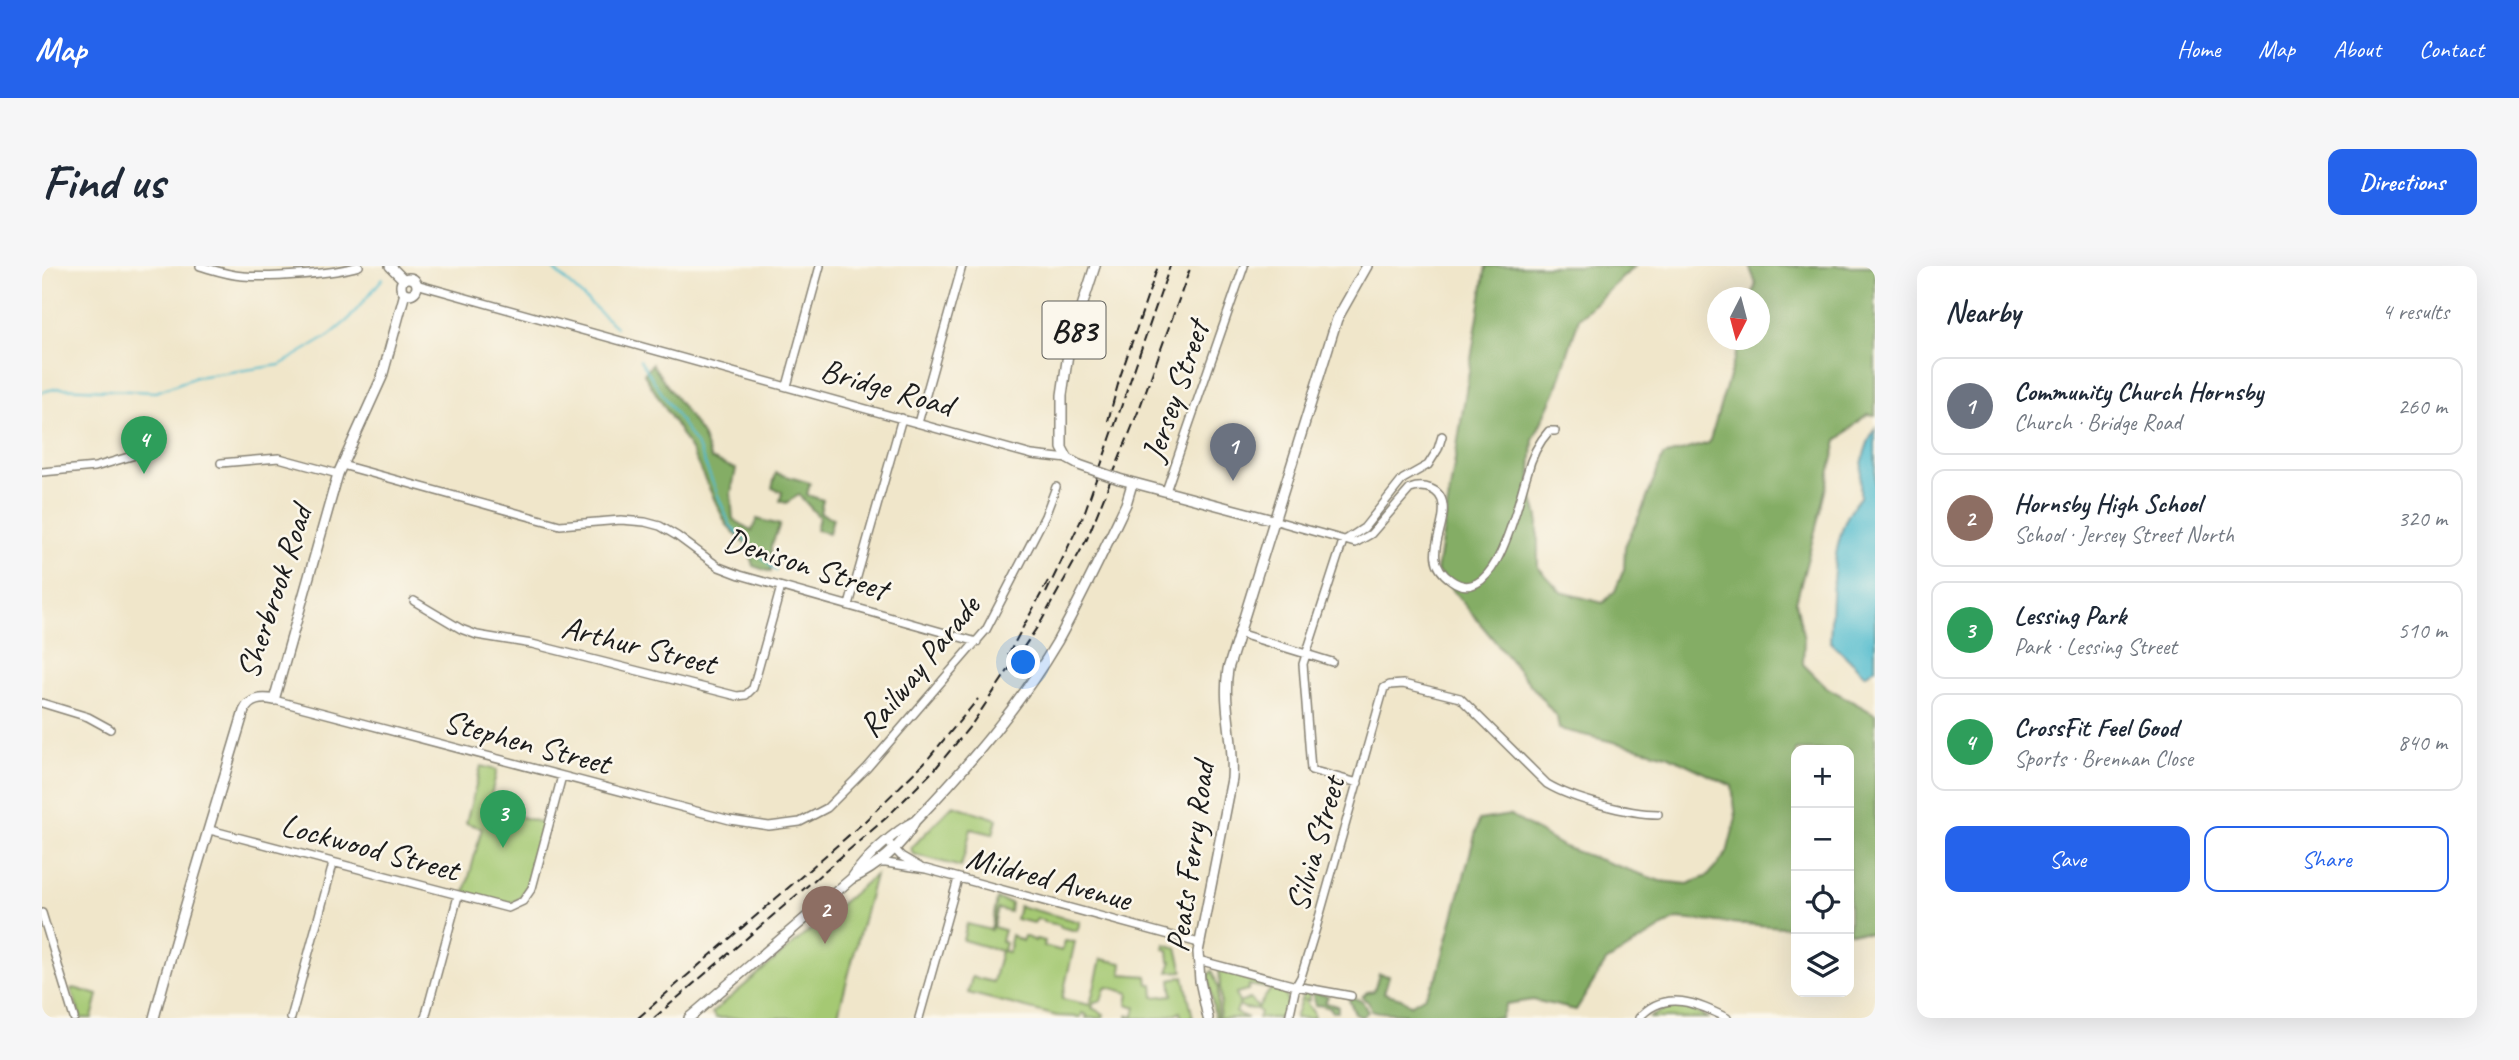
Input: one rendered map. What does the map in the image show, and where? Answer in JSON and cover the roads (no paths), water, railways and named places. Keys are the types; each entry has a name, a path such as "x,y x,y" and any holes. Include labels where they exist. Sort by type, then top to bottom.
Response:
{"main road":[{"path":"379,266 389,266 404,280"},
{"name":"B83","path":"1068,459 1062,448 1060,428 1063,372 1095,266"},
{"name":"Peats Ferry Road","path":"1208,1018 1198,960 1199,943 1232,779 1233,760 1226,687 1228,669 1336,319 1367,266"},
{"path":"411,279 416,284 413,293 405,293 401,287 404,280 411,279"},
{"name":"Sherbrook Road","path":"154,1018 179,923 246,707 257,700 274,700 340,470 383,377 405,293"},
{"name":"Bridge Road","path":"1068,459 1132,484 1273,520"},
{"path":"851,879 876,863 905,826 915,821 985,744 1051,651 1102,555 1126,504 1132,484"},
{"path":"689,1018 851,879 859,868 890,845"}],"street":[{"path":"200,266 233,275 254,276 345,270 359,266"},
{"path":"787,386 820,266"},
{"path":"918,423 962,266"},
{"name":"Jersey Street","path":"1166,491 1244,266"},
{"name":"Bridge Road","path":"416,284 1032,455 1068,459"},
{"path":"849,605 902,418"},
{"path":"1343,541 1355,543 1366,539 1410,489 1431,488 1443,505 1437,537 1437,563 1453,582 1470,586 1479,583 1488,574 1504,544 1527,471 1541,440 1549,431 1555,431"},
{"path":"1358,783 1311,770 1303,664 1343,541 1364,528 1404,479 1426,467 1438,449 1442,436"},
{"path":"42,472 95,467 142,453"},
{"name":"Denison Street","path":"221,463 279,458 340,470 560,525 606,521 645,522 677,536 719,567 977,642"},
{"name":"Railway Parade","path":"769,826 800,822 827,808 892,742 977,642 996,614 1045,516 1056,486"},
{"name":"Bridge Road","path":"1273,520 1343,541"},
{"name":"Arthur Street","path":"414,601 461,629 477,635 532,643 737,696 746,695 753,688 781,587"},
{"path":"1238,633 1332,662"},
{"name":"Silvia Street","path":"1289,1018 1296,986 1307,958 1384,688 1403,684 1460,698 1554,788 1642,814 1658,814"},
{"name":"Stephen Street","path":"274,700 730,820 769,826"},
{"path":"42,704 88,717 110,729"},
{"name":"Lockwood Street","path":"210,830 508,908 517,905 532,888 562,776"},
{"name":"Mildred Avenue","path":"890,845 907,860 926,869"},
{"name":"Mildred Avenue","path":"876,863 926,869 1199,943"},
{"path":"291,1018 333,864"},
{"path":"919,1018 958,879"},
{"path":"425,1018 458,896"},
{"path":"42,913 74,1018"},
{"path":"1198,960 1296,986 1351,996"},
{"path":"1639,1018 1651,1007 1675,999 1698,1004 1727,1018"}],"water":[{"path":"1875,428 1875,668 1865,675 1830,641 1834,565 1838,546 1850,511 1860,497 1863,461"}],"waterway":[{"path":"554,270 616,327"},
{"path":"42,392 58,388 156,392 196,377 280,365 329,336 349,319 383,278"},
{"path":"640,360 699,449 730,525 776,571"}],"railway":[{"path":"1108,421 1158,266"},
{"path":"1046,593 1084,514 1170,266"},
{"path":"654,1018 886,818 935,769 972,724 1042,620 1087,539 1140,407 1191,266"},
{"path":"1008,655 1048,581"},
{"path":"638,1018 863,823 927,760 978,699"}],"place":[{"name":"CrossFit Feel Good","path":"144,474"},
{"name":"Community Church Hornsby","path":"1233,481"},
{"name":"Lessing Park","path":"503,848"},
{"name":"Hornsby High School","path":"825,944"}]}
